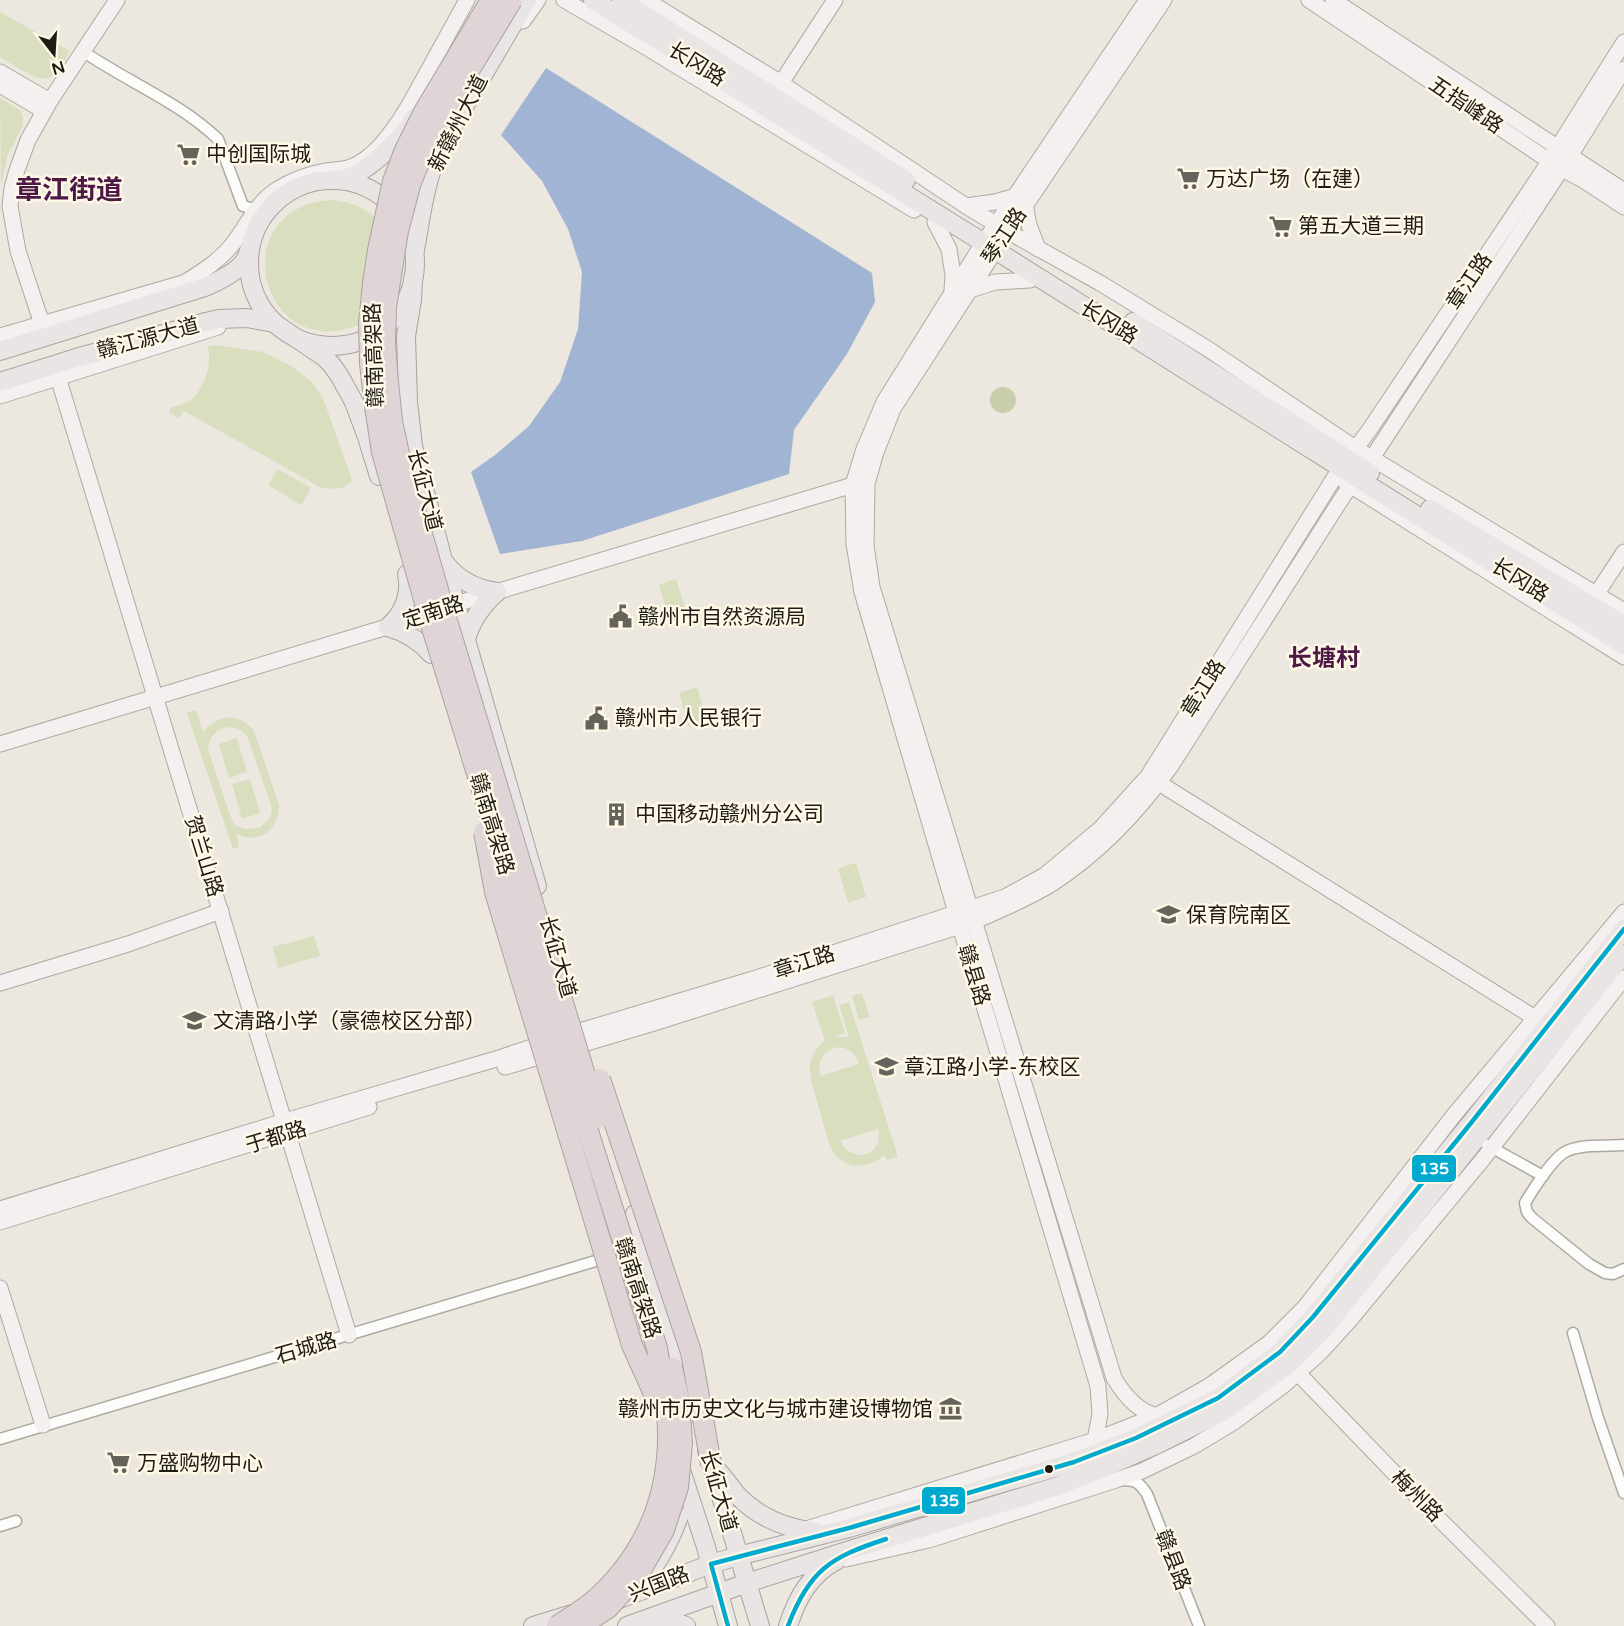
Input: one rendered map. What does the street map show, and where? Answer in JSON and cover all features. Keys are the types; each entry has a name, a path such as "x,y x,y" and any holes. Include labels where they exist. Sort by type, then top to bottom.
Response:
{"highway":[{"path":"424,112 480,0"},
{"name":"赣南高架路","path":"491,0 424,112 393,181 373,284 369,323 370,363 382,452 465,735 657,1348 665,1400 668,1442 664,1485 650,1526 627,1565 597,1598 557,1626"},
{"name":"赣南高架路","path":"512,0 445,110 411,182 403,210 386,307 385,343 392,420 399,454 445,614 666,1346 679,1399 682,1443 678,1487 664,1530 638,1575 608,1608 581,1626"},
{"path":"465,735 495,892 632,1345 659,1405"},
{"path":"519,859 597,1072 691,1352 711,1464"}],"main road":[{"name":"新赣州大道","path":"321,181 344,179 357,172 381,156 402,136 485,0"},
{"name":"新赣州大道","path":"414,254 423,201 438,155 527,0"},
{"name":"长冈路","path":"593,0 993,241"},
{"name":"长冈路","path":"621,0 993,241 1345,462 1624,645"},
{"path":"338,180 370,189 384,198 395,210 405,223 411,238 414,254 413,279 402,307 381,329 354,343 324,346 309,343 288,334 270,319 261,306 249,277 249,253 261,210 291,191 306,184 321,181 338,180"},
{"name":"赣江源大道","path":"0,351 193,292 216,282 245,260 255,230"},
{"name":"长征大道","path":"413,279 406,336 406,381 412,446 581,1037 760,1626"},
{"name":"赣江源大道","path":"0,382 76,358 219,319 247,318 274,323 288,334"},
{"name":"长征大道","path":"288,334 324,357 339,375 354,402 373,455 470,780 498,884 550,1047 612,1256 711,1564 728,1626"},
{"name":"长冈路","path":"1362,473 1624,625"},
{"path":"443,560 471,585 497,592"},
{"path":"407,574 406,601 397,618 388,627 414,638 431,654"},
{"path":"466,639 482,606 497,592"},
{"name":"兴国路","path":"533,1626 624,1598 711,1564 849,1528 1083,1458 1136,1438 1218,1398 1280,1352 1313,1317 1624,929"},
{"name":"兴国路","path":"628,1626 747,1583 1058,1486 1103,1468 1224,1411 1294,1368 1624,954"},
{"path":"711,1464 738,1495 756,1511 777,1523 801,1530 827,1533 849,1528"},
{"path":"624,1598 650,1572 669,1541 682,1502 683,1476"},
{"path":"788,1626 802,1591 819,1571 856,1548"},
{"path":"628,1626 656,1621 680,1623 686,1626"}],"street":[{"path":"42,324 18,251 10,206 12,188 28,140 47,106 117,0"},
{"path":"182,284 226,252 261,210 266,198 277,189 314,174 351,167 364,160 376,149 408,107 467,0"},
{"path":"438,155 459,130 517,31 538,0"},
{"path":"564,0 935,222 993,241 1038,249 1100,283 1208,349 1345,462"},
{"path":"646,0 781,83 966,206 993,241 1030,280 1345,462"},
{"path":"781,83 835,0"},
{"name":"琴江路","path":"1021,200 1147,0"},
{"name":"琴江路","path":"860,484 864,449 884,402 952,293 993,241 1164,0"},
{"name":"五指峰路","path":"1309,0 1559,158 1624,191"},
{"name":"五指峰路","path":"1333,0 1559,158 1583,180 1624,207"},
{"name":"章江路","path":"550,1047 581,1037 654,1023 965,917 1010,906 1051,884 1080,864 1109,839 1154,779 1338,505 1362,473 1559,158 1624,42"},
{"path":"84,52 185,113 218,139 243,206 261,210"},
{"name":"章江路","path":"1154,779 1345,462 1624,69"},
{"path":"0,72 47,106"},
{"path":"0,85 47,106"},
{"path":"966,206 995,201 1021,200 1038,249"},
{"path":"935,222 949,249 953,275 952,293"},
{"name":"琴江路","path":"860,484 893,409 969,290 993,241"},
{"path":"0,336 237,268"},
{"path":"969,290 995,282 1030,280"},
{"path":"0,396 247,318"},
{"name":"贺兰山路","path":"58,377 350,1335"},
{"path":"1362,473 1624,611"},
{"path":"1362,473 1624,657"},
{"name":"定南路","path":"0,744 388,627 456,604 860,484"},
{"name":"赣县路","path":"860,484 854,544 862,592 1114,1378 1122,1392 1136,1405 1156,1416 1178,1417"},
{"path":"1596,595 1624,552"},
{"path":"1154,779 1535,1018"},
{"path":"0,984 128,944 221,911"},
{"path":"738,1556 801,1530 1095,1440 1156,1416 1209,1386 1269,1343 1305,1307 1454,1115 1624,912"},
{"name":"赣县路","path":"965,917 1098,1386 1100,1414 1095,1440 1083,1458"},
{"path":"747,1583 929,1540 1116,1480 1194,1446 1234,1422 1294,1368 1320,1353 1350,1320 1492,1148 1624,978"},
{"name":"于都路","path":"0,1222 496,1059 550,1047"},
{"name":"于都路","path":"0,1209 286,1127"},
{"path":"1476,1139 1544,1176"},
{"path":"1624,1145 1579,1148 1565,1152 1557,1159 1525,1203 1527,1212 1589,1264 1605,1273 1613,1274 1624,1269"},
{"name":"石城路","path":"0,1439 612,1256"},
{"path":"0,1288 43,1425"},
{"path":"1573,1334 1598,1418 1624,1493"},
{"name":"梅州路","path":"1294,1368 1547,1626"},
{"path":"1147,1494 1148,1476 1157,1463"},
{"path":"1116,1480 1140,1483 1147,1494"},
{"name":"赣县路","path":"1147,1494 1199,1626"},
{"path":"0,1526 16,1521"}],"green space":[{"path":"0,12 70,51 54,75 39,78 0,57"},
{"path":"0,98 21,111 23,118 23,125 8,154 1,185"},
{"path":"330,200 354,205 376,218 361,324 326,331 299,324 279,306 267,282 266,255 275,229 296,210"},
{"path":"215,345 263,352 291,366 311,381 323,398 352,480 350,483 338,488 320,487 184,411 179,418 169,413 170,408 188,402 197,393 208,367 208,347"},
{"path":"1003,387 1012,391 1016,400 1012,409 1003,413 994,409 990,400 994,391"},
{"path":"278,469 311,488 301,505 268,485"},
{"path":"676,579 687,614 669,619 659,585"},
{"path":"697,687 707,722 689,727 679,693"},
{"path":"196,710 203,732 215,722 228,718 242,721 254,731 279,805 278,814 276,822 260,836 252,838 236,834 239,847 233,849 187,713","holes":["229,727 239,729 247,736 272,808 270,818 259,828 244,829 232,821 208,749 210,740 220,729"]},
{"path":"237,738 247,772 229,778 219,744"},
{"path":"250,779 260,813 242,819 232,784"},
{"path":"856,863 866,897 848,903 838,868"},
{"path":"314,936 320,956 278,968 273,947"},
{"path":"862,993 870,1017 859,1020 852,996"},
{"path":"833,995 845,1033 836,1037 849,1037 839,1005 849,1002 898,1157 887,1160 885,1155 866,1165 859,1166 846,1163 832,1150 811,1080 812,1058 816,1049 825,1041 812,1002","holes":["840,1047 852,1052 859,1064 820,1076 819,1070 823,1056 830,1050","878,1129 879,1138 876,1146 866,1154 852,1153 840,1141"]}],"water":[{"path":"546,68 872,273 875,302 847,354 794,430 789,474 582,541 500,554 471,472 529,426 560,382 578,329 582,272 568,229 542,181 501,135"}],"transit line":[{"name":"135","path":"728,1626 711,1564 849,1528 1074,1462 1136,1438 1218,1398 1280,1352 1313,1317 1471,1123 1624,929"},
{"name":"135","path":"788,1626 804,1591 824,1568 850,1552 886,1539"}],"place":[{"name":"中创国际城","path":"188,154"},
{"name":"万达广场（在建）","path":"1188,179"},
{"name":"第五大道三期","path":"1280,226"},
{"name":"赣州市自然资源局","path":"620,617"},
{"name":"赣州市人民银行","path":"597,718"},
{"name":"中国移动赣州分公司","path":"617,814"},
{"name":"保育院南区","path":"1168,915"},
{"name":"文清路小学（豪德校区分部）","path":"195,1021"},
{"name":"章江路小学-东校区","path":"886,1067"},
{"name":"赣州市历史文化与城市建设博物馆","path":"951,1409"},
{"name":"万盛购物中心","path":"119,1463"}],"district":[{"name":"章江街道","path":"69,190"},
{"name":"长塘村","path":"1324,658"}]}
